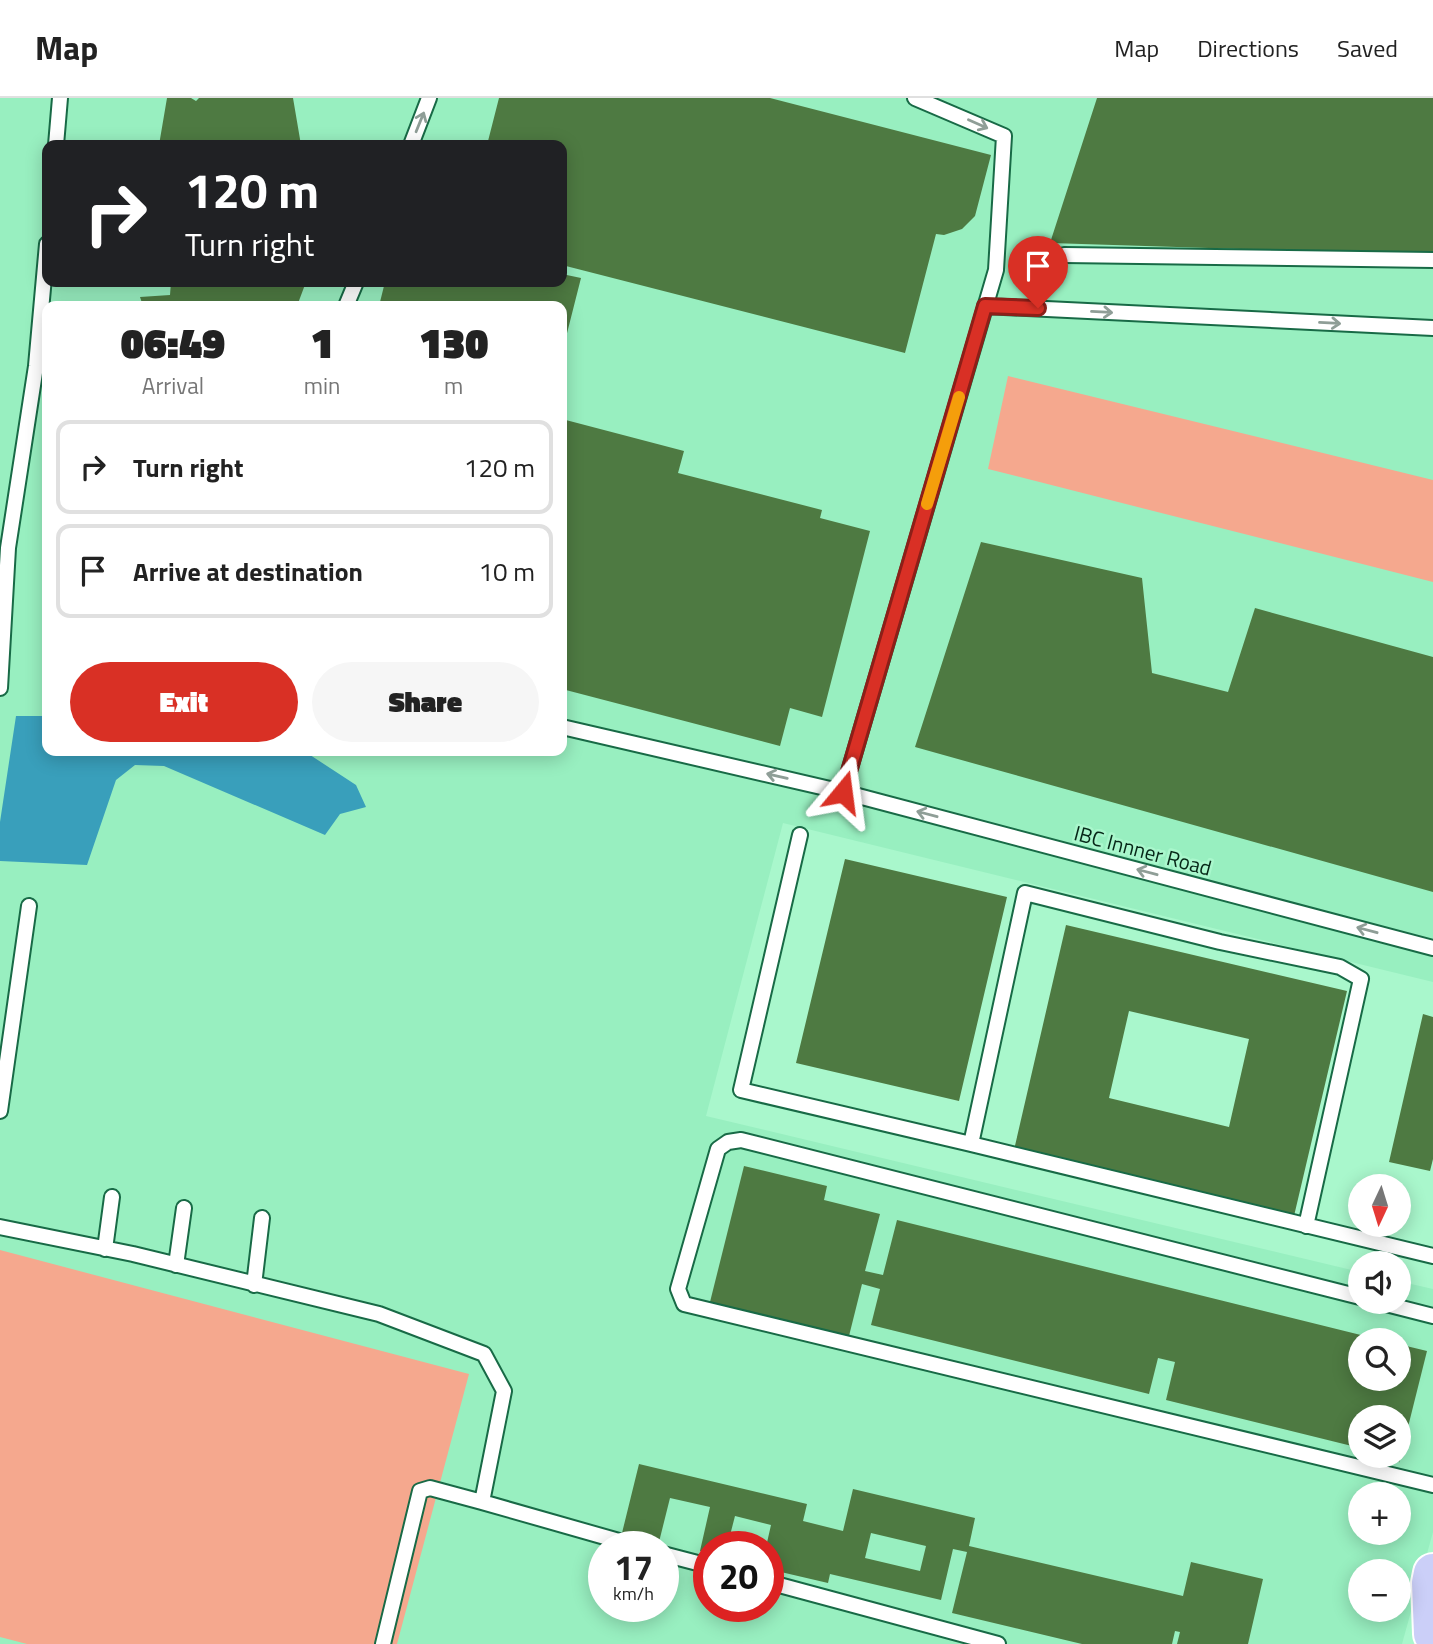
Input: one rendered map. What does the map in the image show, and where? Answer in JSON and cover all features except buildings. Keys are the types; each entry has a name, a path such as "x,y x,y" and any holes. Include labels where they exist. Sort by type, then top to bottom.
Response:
{"main road":[{"path":"1433,1573 1433,1634"}],"lane":[{"path":"56,140 60,98"},
{"path":"413,140 429,98"},
{"path":"843,792 996,270 1004,136 915,98"},
{"path":"1064,256 1433,260"},
{"path":"0,688 8,548 36,366 43,287"},
{"path":"985,306 1433,328"},
{"name":"IBC Innner Road","path":"567,728 843,792 1433,948"},
{"path":"800,835 741,1090 1433,1256"},
{"path":"971,1144 1025,893 1220,942 1340,968 1361,979 1306,1226"},
{"path":"0,1111 29,906"},
{"path":"1348,1294 741,1140 728,1142 718,1149 677,1289 684,1304 1433,1485"},
{"path":"105,1248 113,1198"},
{"path":"176,1265 184,1208"},
{"path":"254,1285 262,1218"},
{"path":"0,1227 105,1248 379,1314 484,1354 504,1391 482,1502"},
{"path":"1411,1310 1433,1316"},
{"path":"383,1644 420,1492 430,1488 588,1532"},
{"path":"784,1586 998,1644"}],"shaded area":[{"path":"0,98 1433,98 1433,982 783,823 706,1116 1348,1269 1348,1314 1411,1314 1411,1284 1433,1289 1433,1532 1411,1611 1411,1559 1348,1559 1348,1622 1408,1622 1402,1644 0,1644"},
{"path":"1008,376 1433,480 1433,582 988,469"},
{"path":"0,1250 469,1374 397,1644 27,1644 0,1637"}],"water":[{"path":"16,716 42,716 42,756 312,756 356,785 366,807 340,814 325,835 164,766 135,765 116,780 87,865 0,861 0,822"}],"slow traffic":[{"path":"927,504 959,397"}],"route":[{"path":"843,792 985,306 1038,308"}]}
